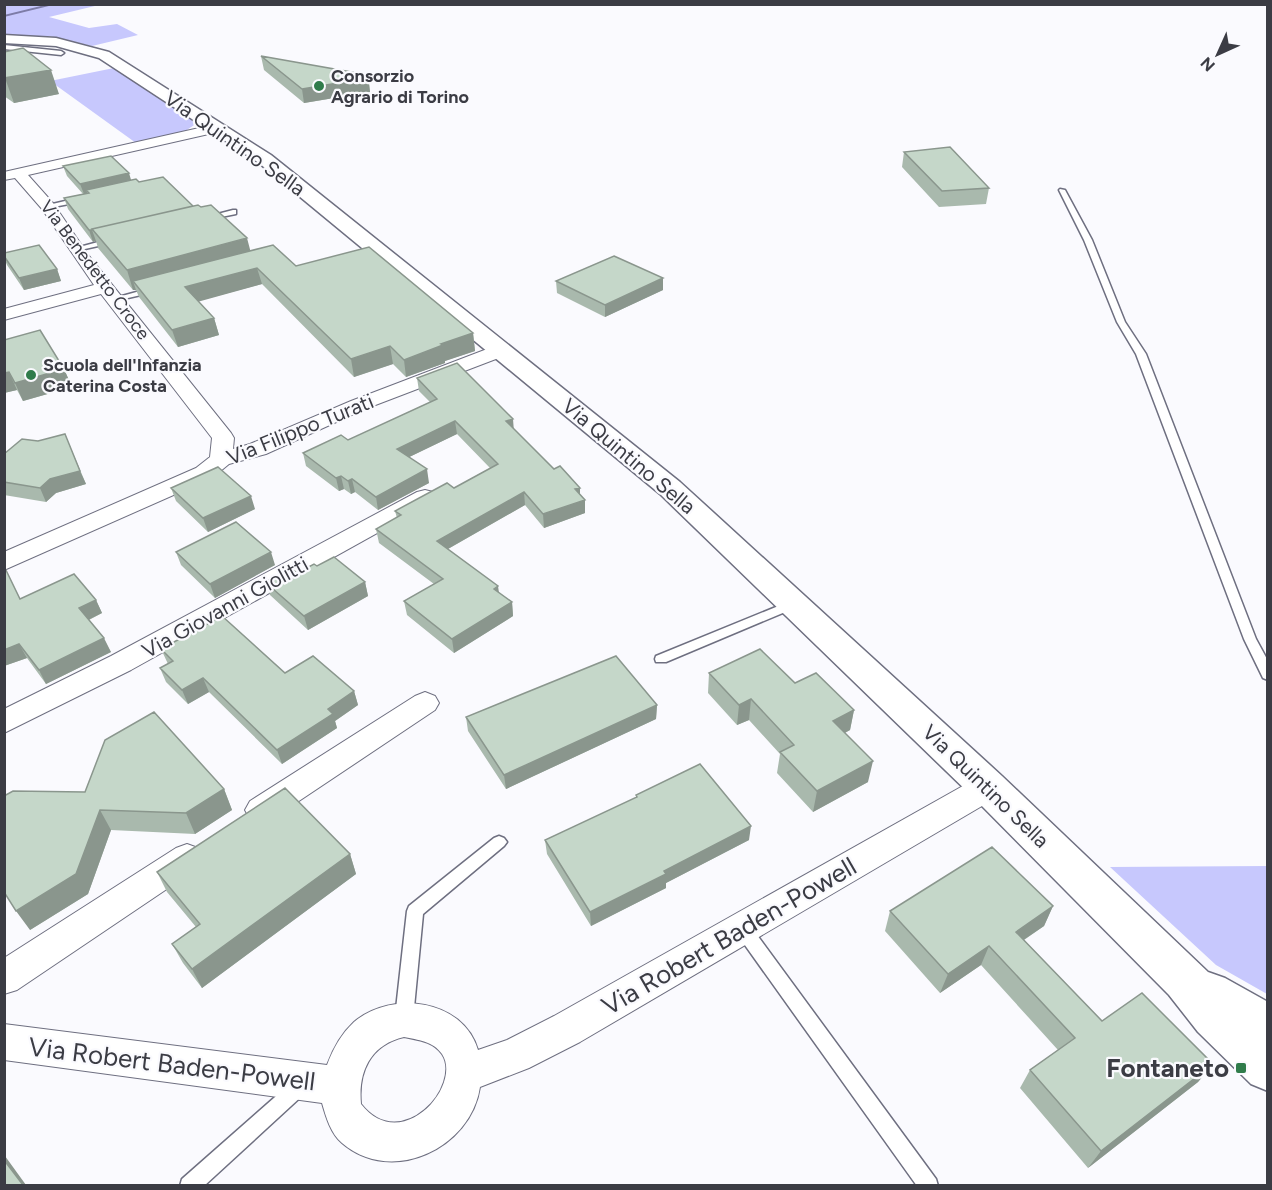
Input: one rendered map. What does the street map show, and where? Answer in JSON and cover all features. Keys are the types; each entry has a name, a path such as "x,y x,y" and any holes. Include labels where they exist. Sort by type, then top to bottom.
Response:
{"street":[{"name":"Via Quintino Sella","path":"4,39 39,40 86,48 104,55 265,159 502,350 670,488 794,604 988,787 1185,980 1215,1016 1268,1067"},
{"path":"12,174 217,128"},
{"name":"Via Benedetto Croce","path":"12,174 48,206 76,249 223,438 221,459"},
{"path":"4,315 110,293"},
{"name":"Via Filippo Turati","path":"4,562 204,473 221,459 258,449 358,405 502,350"},
{"name":"Via Giovanni Giolitti","path":"4,722 120,663 443,487"},
{"path":"4,978 425,703"},
{"name":"Via Robert Baden-Powell","path":"465,1074 516,1055 567,1029 988,787"},
{"name":"Via Quintino Sella","path":"1185,980 1268,1028"},
{"name":"Via Robert Baden-Powell","path":"4,1042 323,1084 341,1106 349,1122 362,1135 380,1142 397,1144 424,1136 444,1121 458,1101 465,1074 464,1059 457,1040 442,1027 424,1019 404,1019 385,1024 360,1042 343,1067 323,1084"}],"lane":[{"path":"4,46 61,53"},
{"path":"1062,190 1088,240 1121,322 1141,354 1250,639 1268,675"},
{"path":"48,206 92,196"},
{"path":"199,219 233,212"},
{"path":"76,249 121,238"},
{"path":"110,293 159,287"},
{"path":"661,659 794,604"},
{"path":"404,1019 415,911 499,842"},
{"path":"742,928 928,1185"},
{"path":"189,1185 323,1084"}],"shaded area":[{"path":"4,5 99,5 49,17 89,28 117,24 138,35 92,46 49,36 5,37"},
{"path":"114,68 197,123 184,132 136,143 50,81"},
{"path":"1267,866 1267,994 1216,965 1110,867"}],"building":[{"path":"23,48 51,70 4,78 4,52"},
{"path":"261,56 368,75 368,78 302,89"},
{"path":"950,147 989,188 942,191 904,152"},
{"path":"111,156 129,173 80,184 63,166"},
{"path":"163,177 193,206 89,230 64,198 89,193 86,190 136,179 139,182"},
{"path":"198,205 201,207 211,205 247,238 127,270 92,229"},
{"path":"39,245 57,269 19,278 4,253"},
{"path":"273,245 296,266 369,247 473,333 404,360 390,346 351,359 257,268 185,287 214,318 172,330 133,281"},
{"path":"614,256 663,278 605,305 556,281"},
{"path":"40,330 64,369 15,383 9,372 4,373 4,340"},
{"path":"457,363 513,419 506,421 554,469 560,466 580,488 575,489 585,500 543,514 524,492 437,541 498,586 494,589 512,602 452,639 404,601 443,579 376,529 401,515 395,511 447,483 454,488 498,464 455,421 397,449 427,469 376,497 352,479 348,481 341,476 336,478 303,453 341,435 348,440 437,399 417,378"},
{"path":"65,434 80,471 50,479 40,488 4,482 4,454 22,439 38,441"},
{"path":"218,467 251,496 203,518 171,488"},
{"path":"236,522 271,552 210,584 176,552"},
{"path":"334,557 365,582 304,616 265,582 291,568 297,573"},
{"path":"4,566 20,599 74,574 96,600 79,608 104,638 39,670 19,644 4,650"},
{"path":"222,616 285,673 313,656 354,691 328,709 333,714 277,750 203,678 182,690 160,668 173,661 161,649"},
{"path":"760,649 795,683 816,673 854,710 833,721 873,761 817,791 780,752 794,745 751,699 739,705 709,673"},
{"path":"616,656 657,705 504,775 466,717"},
{"path":"154,712 224,789 186,813 100,810 76,874 16,911 4,892 4,796 13,791 85,792 105,740"},
{"path":"700,764 751,826 664,871 666,874 590,912 545,840 637,797 636,795"},
{"path":"285,788 350,854 192,969 172,944 200,924 157,872"},
{"path":"992,847 1053,906 1016,932 1102,1021 1142,993 1213,1064 1101,1151 1030,1070 1075,1038 989,946 948,974 890,911"},
{"path":"4,1160 23,1185 4,1185"}],"waterway":[{"path":"4,16 56,4"}],"place":[{"name":"Consorzio Agrario di Torino","path":"319,86"},
{"name":"Scuola dell'Infanzia Caterina Costa","path":"31,375"},
{"name":"Fontaneto","path":"1241,1068"}]}
